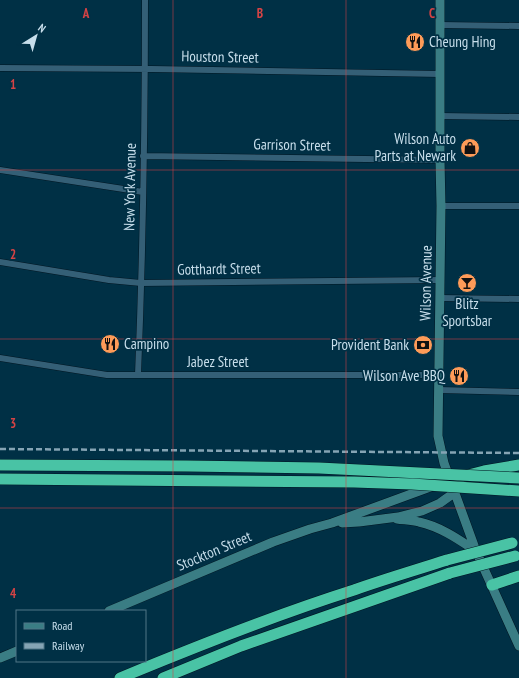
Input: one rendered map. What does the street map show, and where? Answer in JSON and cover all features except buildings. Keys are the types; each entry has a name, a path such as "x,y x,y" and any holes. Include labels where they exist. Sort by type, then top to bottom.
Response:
{"highway":[{"path":"0,464 319,468 519,478"},
{"path":"449,480 484,471 519,465"},
{"path":"0,479 354,482 519,491"},
{"path":"120,678 212,641 293,611 447,560 515,542"},
{"path":"163,678 241,646 450,573 517,555"},
{"path":"492,585 519,576"}],"main road":[{"name":"Wilson Avenue","path":"440,0 441,206 438,436 449,480 476,551 519,646"},
{"name":"Stockton Street","path":"111,610 273,542 332,523 449,480"},
{"name":"Stockton Street","path":"332,523 359,522 398,517 422,511 440,503 454,493"},
{"path":"388,518 420,522 440,529 476,551"},
{"path":"0,658 16,651"}],"street":[{"name":"New York Avenue","path":"138,375 142,283 145,0"},
{"path":"440,25 519,26"},
{"name":"Houston Street","path":"0,68 440,74"},
{"path":"440,116 519,117"},
{"name":"Garrison Street","path":"143,156 440,160"},
{"path":"0,170 143,192"},
{"path":"441,206 519,206"},
{"name":"Gotthardt Street","path":"0,262 109,280 142,283 440,280"},
{"path":"440,298 519,299"},
{"name":"Jabez Street","path":"0,358 107,375 438,375"},
{"path":"439,390 519,392"}],"railway":[{"path":"0,449 519,453"}],"place":[{"name":"Cheung Hing","path":"415,42"},
{"name":"Wilson Auto Parts at Newark","path":"470,148"},
{"name":"Blitz Sportsbar","path":"467,283"},
{"name":"Campino","path":"110,344"},
{"name":"Provident Bank","path":"423,345"},
{"name":"Wilson Ave BBQ","path":"459,376"}]}
